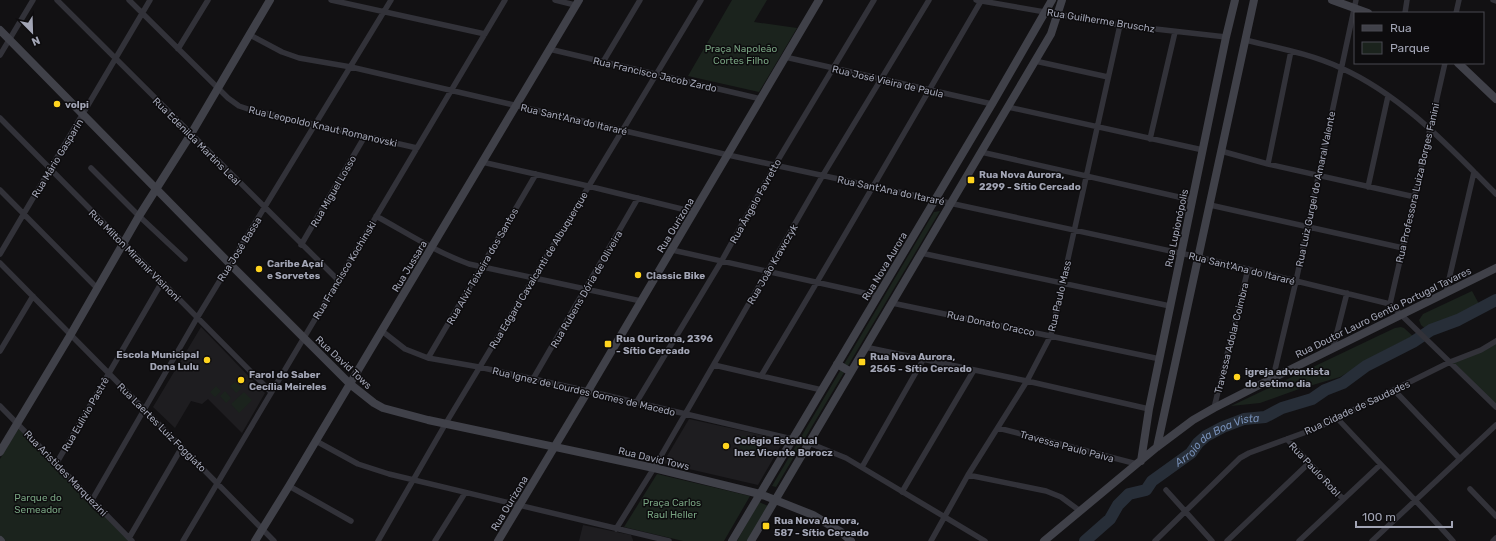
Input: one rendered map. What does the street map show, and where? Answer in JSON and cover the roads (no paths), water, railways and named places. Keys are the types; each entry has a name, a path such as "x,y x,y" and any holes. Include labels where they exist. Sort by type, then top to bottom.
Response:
{"street":[{"path":"0,55 33,0"},
{"name":"Rua Edenilda Martins Leal","path":"57,0 301,245 338,280"},
{"name":"Rua Leopoldo Knaut Romanovski","path":"129,0 217,88 239,106 315,126 417,148"},
{"name":"Rua Mário Gasparin","path":"0,254 150,0"},
{"path":"178,49 208,0"},
{"path":"0,452 71,334 139,216 191,134 270,0"},
{"path":"331,0 485,34"},
{"name":"Rua José Bassa","path":"92,500 197,318 391,0"},
{"name":"Rua Francisco Kochinski","path":"183,541 270,392 304,338 505,0"},
{"path":"555,0 577,3"},
{"path":"603,62 640,0"},
{"name":"Rua Edgard Cavalcanti de Albuquerque","path":"378,541 479,367 701,0"},
{"name":"Rua Ourizona","path":"498,541 819,0"},
{"name":"Rua Ângelo Favretto","path":"636,403 721,262 775,165 874,0"},
{"name":"Rua João Krawczyk","path":"616,529 654,468 823,175 929,0"},
{"path":"761,376 817,283 978,0"},
{"name":"Rua Guilherme Bruschz","path":"978,0 1120,25 1226,37"},
{"name":"Rua Nova Aurora","path":"732,541 992,104 1052,0"},
{"path":"752,541 1051,34 1062,0"},
{"name":"Rua Lupionópolis","path":"1139,462 1192,200 1235,0"},
{"path":"1157,447 1254,0"},
{"path":"1332,0 1355,4 1367,12"},
{"path":"1405,12 1407,0"},
{"path":"1456,12 1459,0"},
{"name":"Rua Jussara","path":"255,541 577,3"},
{"name":"Rua Luiz Gurgel do Amaral Valente","path":"1273,378 1296,281 1355,4"},
{"name":"Rua Paulo Mass","path":"931,541 968,475 1027,381 1051,335 1120,25"},
{"name":"Rua David Tows","path":"0,30 350,384 374,403 383,408 446,423 654,468 760,494 813,515 841,532 852,541"},
{"path":"1150,139 1175,32"},
{"name":"Rua Sant'Ana do Itararé","path":"250,35 282,52 299,58 351,67 775,165 1181,253 1390,304"},
{"path":"1245,40 1307,55 1341,68 1363,79 1430,128 1496,194"},
{"name":"Rua Francisco Jacob Zardo","path":"549,49 761,99"},
{"path":"1268,164 1291,51"},
{"name":"Rua José Vieira de Paula","path":"785,57 992,104"},
{"path":"1035,61 1108,77"},
{"name":"Rua Professora Luiza Borges Fanini","path":"1390,304 1445,64"},
{"path":"1459,64 1496,99"},
{"path":"1368,187 1388,96"},
{"path":"1008,107 1203,150"},
{"name":"Rua Milton Miramir Visinoni","path":"0,118 270,392"},
{"name":"Rua Miguel Losso","path":"301,245 364,136"},
{"path":"1221,151 1268,164 1414,197"},
{"path":"981,152 1192,200"},
{"path":"482,162 694,212"},
{"path":"91,168 139,216 186,259"},
{"path":"1446,292 1474,172"},
{"name":"Rua Alvir Teixeira dos Santos","path":"428,358 536,174"},
{"path":"0,190 97,288"},
{"name":"Rua Rubens Dória de Oliveira","path":"533,379 638,198"},
{"path":"1210,204 1403,248"},
{"path":"376,216 452,258 469,264 641,301"},
{"path":"672,250 878,296"},
{"path":"921,253 1170,306"},
{"name":"Rua Laertes Luiz Foggiato","path":"0,262 274,541"},
{"name":"Rua Doutor Lauro Gentio Portugal Tavares","path":"1044,541 1157,447 1193,420 1273,378 1496,268"},
{"name":"Travessa Adolar Coimbra","path":"1214,408 1248,269"},
{"name":"Rua Eulivio Pastrê","path":"56,464 108,372 162,282"},
{"path":"1333,348 1347,293"},
{"path":"0,351 33,296"},
{"name":"Rua Donato Cracco","path":"892,302 1160,359"},
{"path":"1390,304 1496,407"},
{"name":"Rua Ignez de Lourdes Gomes de Macedo","path":"382,331 405,349 428,358 479,367 588,391 792,439"},
{"name":"Rua Cidade de Saudades","path":"1155,541 1240,458 1249,453 1316,428 1450,362 1481,350 1496,341"},
{"path":"866,348 1027,381 1149,409"},
{"path":"862,467 923,360"},
{"path":"837,364 851,372"},
{"path":"714,365 822,390"},
{"path":"902,492 974,370"},
{"path":"1394,390 1460,459"},
{"name":"Rua Aristides Marquezini","path":"0,406 131,540"},
{"path":"1337,418 1453,541"},
{"path":"1372,541 1496,425"},
{"name":"Travessa Paulo Paiva","path":"998,428 1139,462"},
{"name":"Rua Paulo Robl","path":"1287,439 1343,499"},
{"path":"316,441 358,464 413,480 669,541"},
{"path":"809,443 846,458 985,541"},
{"path":"131,540 182,447"},
{"path":"1228,541 1309,463"},
{"path":"1299,541 1380,465"},
{"path":"968,475 1046,491 1062,497 1080,512"},
{"path":"289,486 351,521"},
{"path":"1470,489 1496,516"},
{"path":"1166,490 1212,541"},
{"path":"435,541 465,493"},
{"path":"641,541 645,535"},
{"path":"1493,541 1496,538"}],"waterway":[{"name":"Arroio da Boa Vista","path":"1085,541 1110,519 1118,505 1129,494 1146,490 1152,481 1191,453 1198,443 1206,436 1223,427 1244,419 1265,417 1282,408 1312,399 1325,390 1343,383 1366,366 1413,342 1431,330 1458,320 1496,300"}],"place":[{"name":"volpi","path":"57,104"},
{"name":"Rua Nova Aurora, 2299 - Sítio Cercado","path":"971,180"},
{"name":"Caribe Açaí e Sorvetes","path":"259,269"},
{"name":"Classic Bike","path":"638,275"},
{"name":"Rua Ourizona, 2396 - Sítio Cercado","path":"608,344"},
{"name":"Escola Municipal Dona Lulu","path":"207,360"},
{"name":"Rua Nova Aurora, 2565 - Sítio Cercado","path":"862,362"},
{"name":"igreja adventista do setimo dia","path":"1237,377"},
{"name":"Farol do Saber Cecília Meireles","path":"241,380"},
{"name":"Colégio Estadual Inez Vicente Borocz","path":"726,446"},
{"name":"Rua Nova Aurora, 587 - Sítio Cercado","path":"766,526"}],"park label":[{"name":"Praça Napoleão Cortes Filho","path":"741,54"},
{"name":"Parque do Semeador","path":"38,502"},
{"name":"Praça Carlos Raul Heller","path":"672,508"}]}
